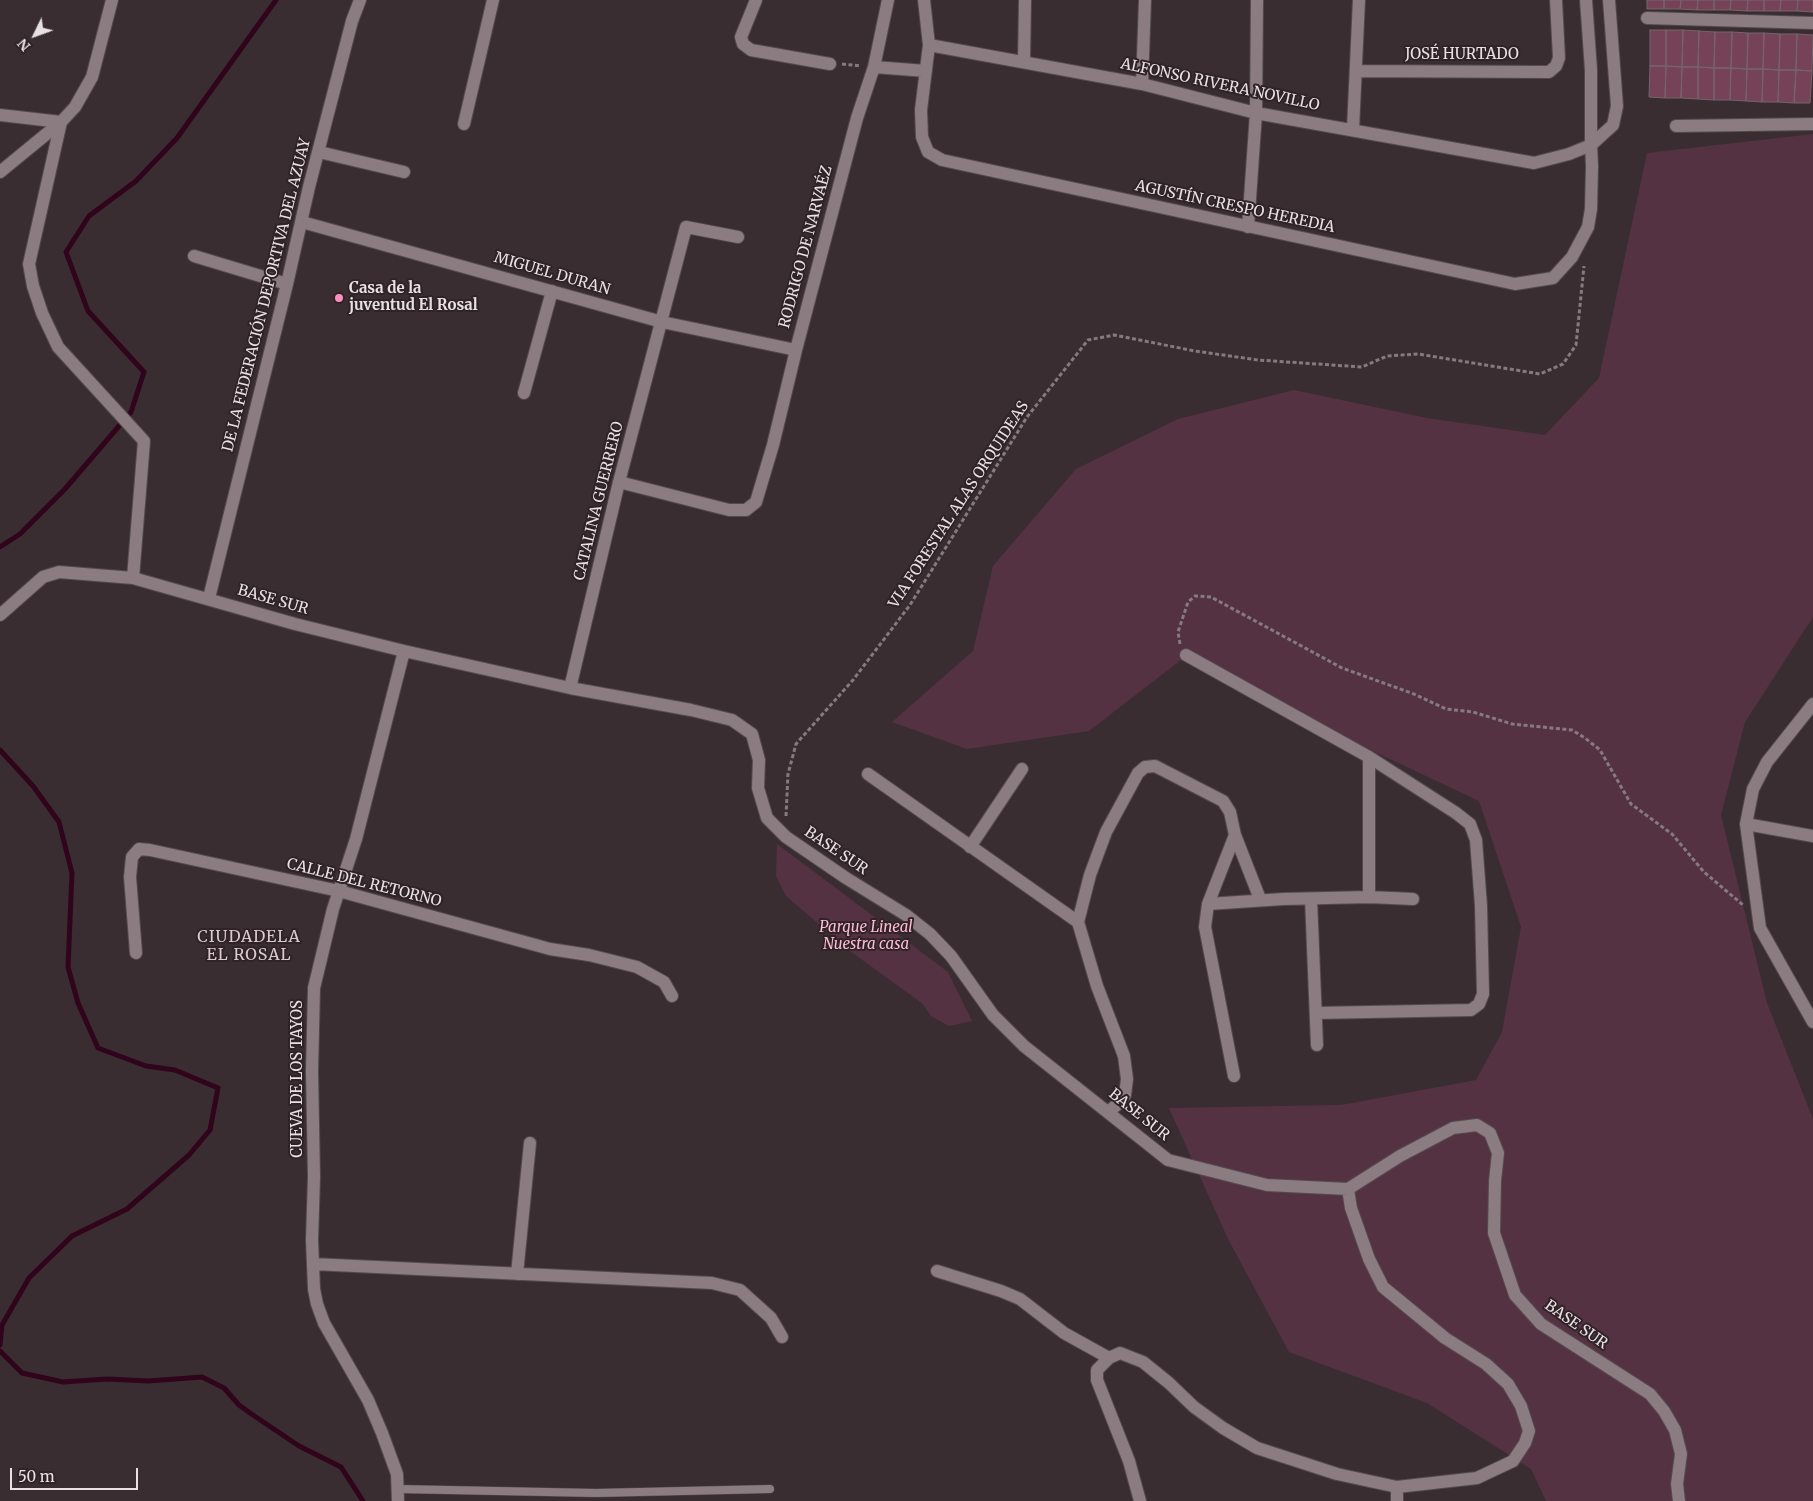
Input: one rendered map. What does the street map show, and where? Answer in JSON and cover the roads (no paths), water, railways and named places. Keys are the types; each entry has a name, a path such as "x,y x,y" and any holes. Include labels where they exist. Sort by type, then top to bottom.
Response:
{"street":[{"path":"0,172 61,122 75,107 92,77 112,0"},
{"name":"DE LA FEDERACIÓN DEPORTIVA DEL AZUAY","path":"209,598 287,284 309,187 352,21 360,0"},
{"path":"464,124 494,0"},
{"path":"756,0 741,37 743,44 750,50 830,64"},
{"name":"RODRIGO DE NARVAÉZ","path":"619,482 730,510 746,510 756,502 773,445 857,118 874,67 888,0"},
{"path":"874,67 926,71 929,45 924,0"},
{"path":"1024,61 1025,0"},
{"path":"1142,84 1145,0"},
{"path":"1248,227 1256,113 1257,0"},
{"path":"1353,129 1359,0"},
{"name":"JOSÉ HURTADO","path":"1356,71 1549,72 1556,66 1558,58 1556,0"},
{"path":"1586,0 1591,70 1591,145"},
{"path":"1591,145 1613,125 1617,106 1609,0"},
{"path":"1647,18 1813,23"},
{"name":"ALFONSO RIVERA NOVILLO","path":"929,45 1142,84 1256,113 1534,162 1569,154 1591,145"},
{"name":"AGUSTÍN CRESPO HEREDIA","path":"926,71 921,110 922,137 928,152 942,160 1515,284 1553,278 1572,257 1588,227 1591,200 1591,145"},
{"path":"0,115 61,122"},
{"path":"61,122 29,264 33,286 42,313 58,348 144,441 133,578"},
{"path":"1676,126 1813,124"},
{"path":"318,152 404,172"},
{"name":"MIGUEL DURAN","path":"302,222 662,322 796,350"},
{"name":"CATALINA GUERRERO","path":"570,688 619,482 686,227 738,237"},
{"path":"194,256 287,284"},
{"path":"524,392 552,291"},
{"name":"BASE SUR","path":"0,616 43,578 59,572 133,578 209,598 295,624 404,651 570,688 691,710 732,720 752,734 759,760 758,788 767,818 786,837 846,878 906,915 930,934 951,956 993,1015 1024,1046 1168,1160 1267,1185 1348,1189 1400,1156 1453,1128 1477,1125 1490,1132 1498,1153 1495,1181 1494,1233 1515,1295 1541,1324 1650,1394 1664,1411 1675,1430 1681,1454 1677,1484 1679,1501"},
{"name":"CUEVA DE LOS TAYOS","path":"398,1495 397,1474 368,1400 324,1323 314,1289 314,988 339,891 356,839 404,651"},
{"path":"1186,655 1368,757 1456,813 1470,824 1476,840 1482,906 1483,994 1479,1004 1471,1010 1316,1013"},
{"path":"1813,704 1767,762 1753,789 1746,824 1760,928 1813,1022"},
{"path":"1368,757 1369,897"},
{"path":"1109,1112 1124,1095 1127,1080 1124,1056 1097,986 1078,922 1090,874 1106,832 1138,773 1145,767 1155,766 1223,801 1230,812 1235,835 1260,899"},
{"path":"970,847 1022,769"},
{"path":"868,774 1078,922"},
{"path":"1746,824 1813,836"},
{"path":"1234,1076 1205,927 1208,904 1235,835"},
{"name":"CALLE DEL RETORNO","path":"136,953 130,877 132,857 139,849 339,891 550,949 589,955 637,967 664,982 672,996"},
{"path":"1208,904 1260,899 1369,897 1413,899"},
{"path":"1311,899 1317,1045"},
{"path":"517,1274 530,1142"},
{"path":"1140,1501 1129,1461 1096,1380 1097,1370 1109,1358 1120,1353 1143,1362 1194,1407 1223,1428 1257,1448 1337,1474 1397,1487 1477,1478 1513,1462 1525,1443 1529,1430 1521,1406 1508,1384 1486,1364 1445,1338 1383,1286 1369,1259 1351,1208 1348,1189"},
{"path":"313,1264 712,1282 740,1290 771,1318 782,1337"},
{"path":"937,1271 1001,1291 1020,1299 1064,1333 1109,1358"},
{"path":"1397,1487 1397,1501"}],"lane":[{"path":"398,1495 596,1494 770,1489"}],"waterway":[{"path":"0,547 20,534 65,489 131,412 144,372 88,311 66,252 89,216 136,181 177,138 276,0"},
{"path":"0,750 33,786 59,822 72,873 68,967 78,1003 98,1048 146,1066 175,1070 218,1088 210,1130 189,1155 127,1209 72,1236 29,1278 2,1325 0,1345"},
{"path":"0,1351 22,1373 63,1382 107,1379 148,1381 202,1377 224,1388 239,1405 299,1446 341,1467 363,1501"}],"place":[{"name":"Casa de la juventud El Rosal","path":"339,298"}],"district":[{"name":"CIUDADELA EL ROSAL","path":"249,946"}],"park label":[{"name":"Parque Lineal Nuestra casa","path":"866,936"}]}
